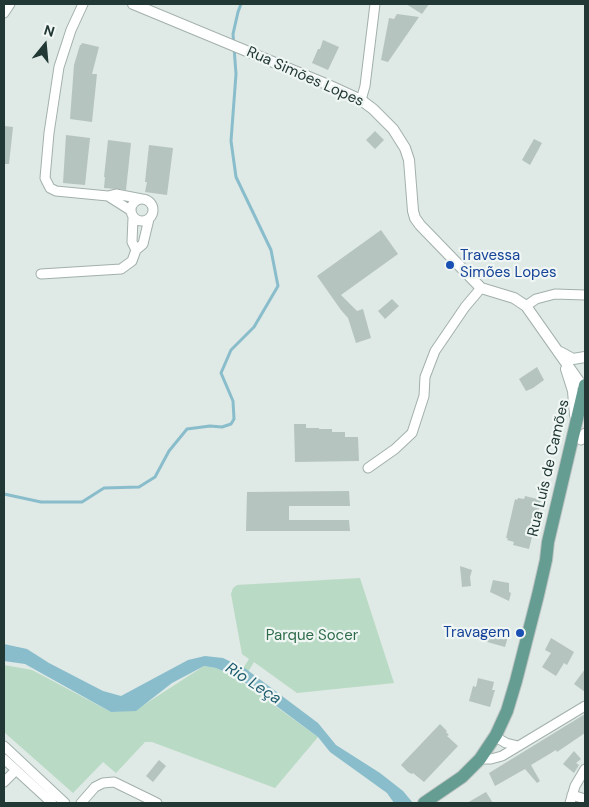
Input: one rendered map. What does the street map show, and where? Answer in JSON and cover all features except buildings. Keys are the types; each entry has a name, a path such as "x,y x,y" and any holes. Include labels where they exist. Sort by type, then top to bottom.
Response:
{"main road":[{"name":"Rua Luís de Camões","path":"546,560 554,543 582,431 585,387"},
{"name":"Rua Luís de Camões","path":"425,802 462,777 480,759 507,711 546,560 548,542 582,431"}],"street":[{"path":"4,13 10,4"},
{"path":"41,274 121,269 132,261 136,250 143,244 149,219 153,212 150,202 142,199 116,194 108,196 56,191 50,188 45,178 49,133 59,67 71,30 83,4"},
{"name":"Rua Simões Lopes","path":"133,4 326,84 361,100 373,109 393,129 405,148 409,160 415,218 481,288 514,298 526,306 585,387"},
{"path":"361,100 365,86 375,4"},
{"path":"108,196 132,214 139,222 149,219"},
{"path":"136,250 132,242 133,203 142,199"},
{"path":"368,468 395,449 412,433 424,396 426,377 435,351 465,307 481,288"},
{"path":"526,306 536,299 555,294 585,295"},
{"path":"559,352 573,358 585,357"},
{"name":"Rua Simões Lopes","path":"559,352 569,375 582,431"},
{"path":"554,543 560,506 583,404"},
{"path":"480,759 502,756 585,706"},
{"path":"492,740 499,740 518,746"},
{"path":"4,746 65,803"},
{"path":"4,758 52,803"},
{"path":"585,769 575,786 571,799 585,799"},
{"path":"4,782 16,770"},
{"path":"80,803 95,787 103,783 114,782 157,803"}],"green space":[{"name":"Parque Socer","path":"360,578 394,683 297,693 254,662 242,682 318,737 275,788 152,742 145,742 116,773 103,762 73,793 4,732 4,665 32,670 111,712 136,710 204,666 216,668 237,678 249,659 242,654 231,594 233,588 237,585"}],"water":[{"name":"Rio Leça","path":"4,644 27,649 49,663 103,691 121,696 188,660 205,656 223,658 246,669 318,723 336,745 380,773 403,791 413,803 394,803 387,793 330,752 318,737 240,679 216,668 204,666 172,683 136,711 111,712 25,664 4,661"}],"waterway":[{"path":"4,494 41,502 82,502 104,488 139,487 155,477 169,451 187,429 210,426 222,427 231,424 234,419 233,401 221,373 231,350 254,327 278,286 271,250 236,177 231,141 236,74 233,34 241,4"}],"place":[{"name":"Travessa Simões Lopes","path":"450,265"},
{"name":"Travagem","path":"520,633"}]}
